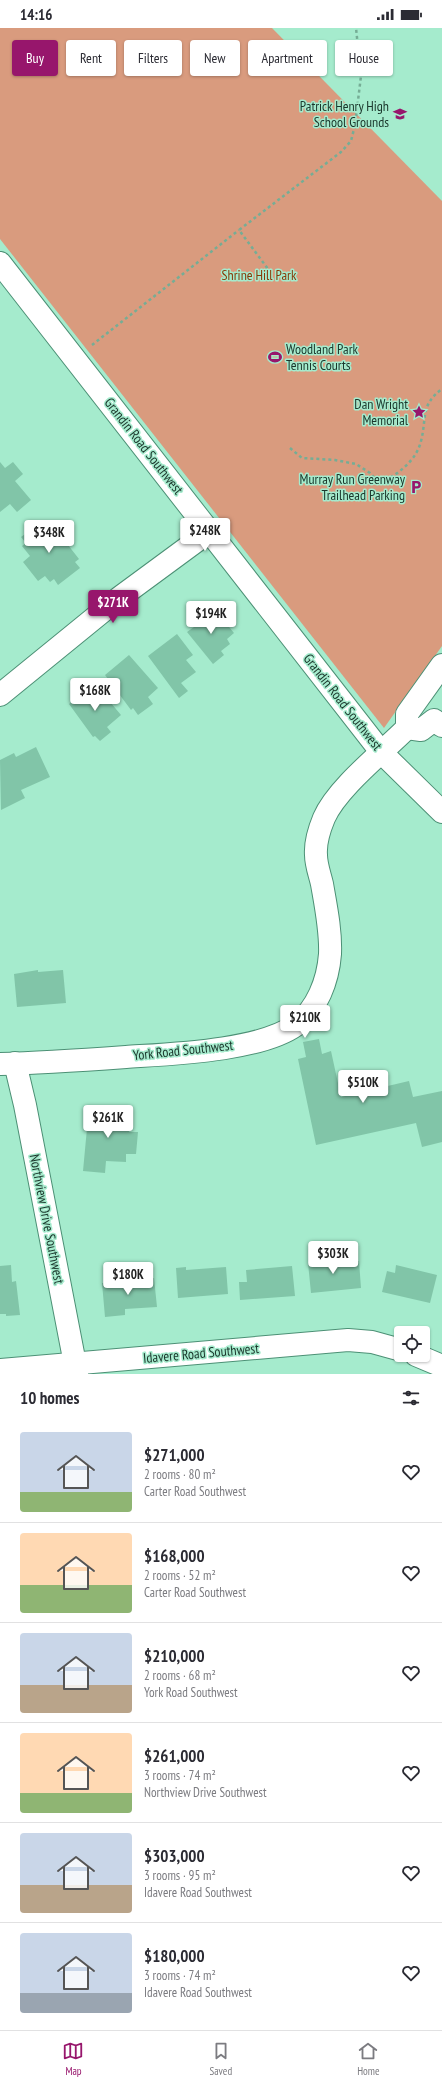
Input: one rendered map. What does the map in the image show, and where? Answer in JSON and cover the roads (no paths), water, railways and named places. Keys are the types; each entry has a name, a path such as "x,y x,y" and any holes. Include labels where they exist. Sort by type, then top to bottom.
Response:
{"street":[{"name":"Grandin Road Southwest","path":"0,262 76,357 382,753 442,812"},
{"path":"0,695 119,598 210,531"},
{"path":"442,665 407,714 407,728 421,730 434,720 442,726"},
{"name":"York Road Southwest","path":"8,1064 199,1051 258,1041 278,1035 296,1025 310,1010 320,994 328,972 330,954 328,918 316,856 317,836 325,816 342,792 407,728"},
{"name":"Northview Drive Southwest","path":"8,1064 25,1105 76,1369"},
{"name":"Idavere Road Southwest","path":"0,1370 76,1369 348,1340 372,1342 394,1348"},
{"path":"430,1361 442,1366"}],"place":[{"name":"Patrick Henry High School Grounds","path":"400,114"},
{"name":"Woodland Park Tennis Courts","path":"275,357"},
{"name":"Dan Wright Memorial","path":"419,412"},
{"name":"Murray Run Greenway Trailhead Parking","path":"416,487"}],"park label":[{"name":"Shrine Hill Park","path":"259,275"}]}
